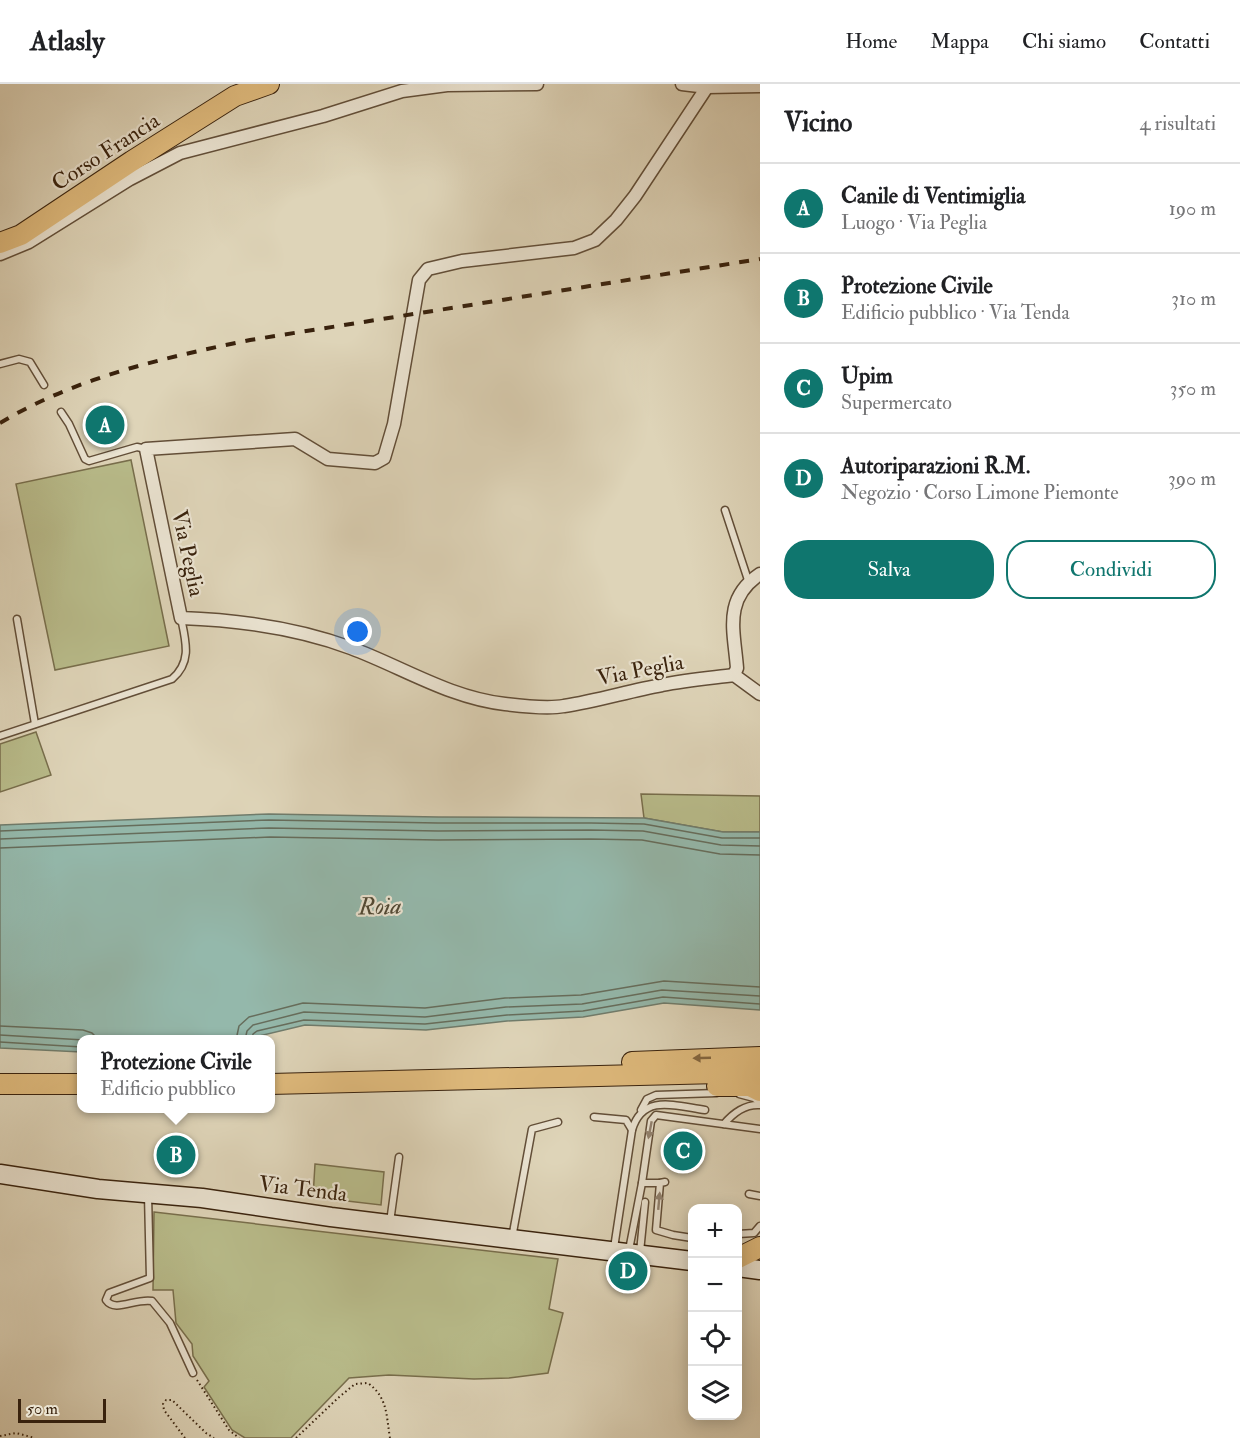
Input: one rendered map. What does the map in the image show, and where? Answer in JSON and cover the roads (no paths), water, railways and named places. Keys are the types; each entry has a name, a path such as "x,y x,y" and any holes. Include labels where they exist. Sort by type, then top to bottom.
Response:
{"main road":[{"name":"Corso Francia","path":"0,243 21,235 132,161 236,96 268,84"},
{"path":"418,1081 481,1069 760,1058"},
{"path":"275,1084 760,1072"},
{"path":"418,1081 470,1089 750,1086 760,1090"},
{"path":"0,1084 77,1084"},
{"name":"Via Tenda","path":"0,1174 99,1189 202,1198 688,1260"},
{"path":"742,1255 760,1247"},
{"path":"742,1268 760,1270"}],"street":[{"path":"0,254 29,242 129,179 180,153 323,116 402,91 447,85 537,84"},
{"path":"682,84 707,87 760,87"},
{"path":"146,449 295,439 328,459 375,463 384,458 394,424 419,280 428,268 462,261 574,248 595,240 616,220 635,196 707,87"},
{"name":"Via Peglia","path":"146,449 182,618 266,625 308,635 351,648 420,679 503,704 562,706 664,684 734,675"},
{"path":"760,574 739,593 733,611 737,668 734,675 760,694"}],"lane":[{"path":"0,364 19,358 30,362 44,385"},
{"path":"61,412 85,459 89,461 137,447 146,449"},
{"path":"725,510 749,583"},
{"path":"0,736 172,679 182,671 185,660 186,644 182,618"},
{"path":"17,619 34,724"},
{"path":"620,1253 632,1130 635,1118 647,1099 656,1095 725,1092 754,1098 760,1104"},
{"path":"635,1118 645,1108 656,1104 705,1110"},
{"path":"724,1124 733,1114 760,1104"},
{"path":"620,1253 642,1183 651,1121 656,1115 760,1129"},
{"path":"594,1117 626,1120 632,1130"},
{"path":"512,1238 532,1129 558,1122"},
{"path":"390,1223 399,1157"},
{"path":"642,1183 663,1183 656,1230 688,1237"},
{"path":"148,1194 150,1278 109,1293 106,1300 114,1307 142,1299 152,1301 180,1340 193,1373"},
{"path":"749,1194 760,1196"},
{"path":"620,1253 645,1202"},
{"path":"742,1234 754,1233 760,1226"}],"water":[{"name":"Roia","path":"269,814 644,818 723,832 760,832 760,1010 664,1003 583,1017 507,1021 426,1030 305,1025 264,1035 77,1035 77,1052 0,1048 0,825"}],"railway":[{"path":"0,423 29,407 90,381 153,362 217,347 760,259"}],"place":[{"name":"Canile di Ventimiglia","path":"105,425"},
{"name":"Upim","path":"683,1151"},
{"name":"Protezione Civile","path":"176,1155"},
{"name":"Autoriparazioni R.M.","path":"628,1271"}]}
